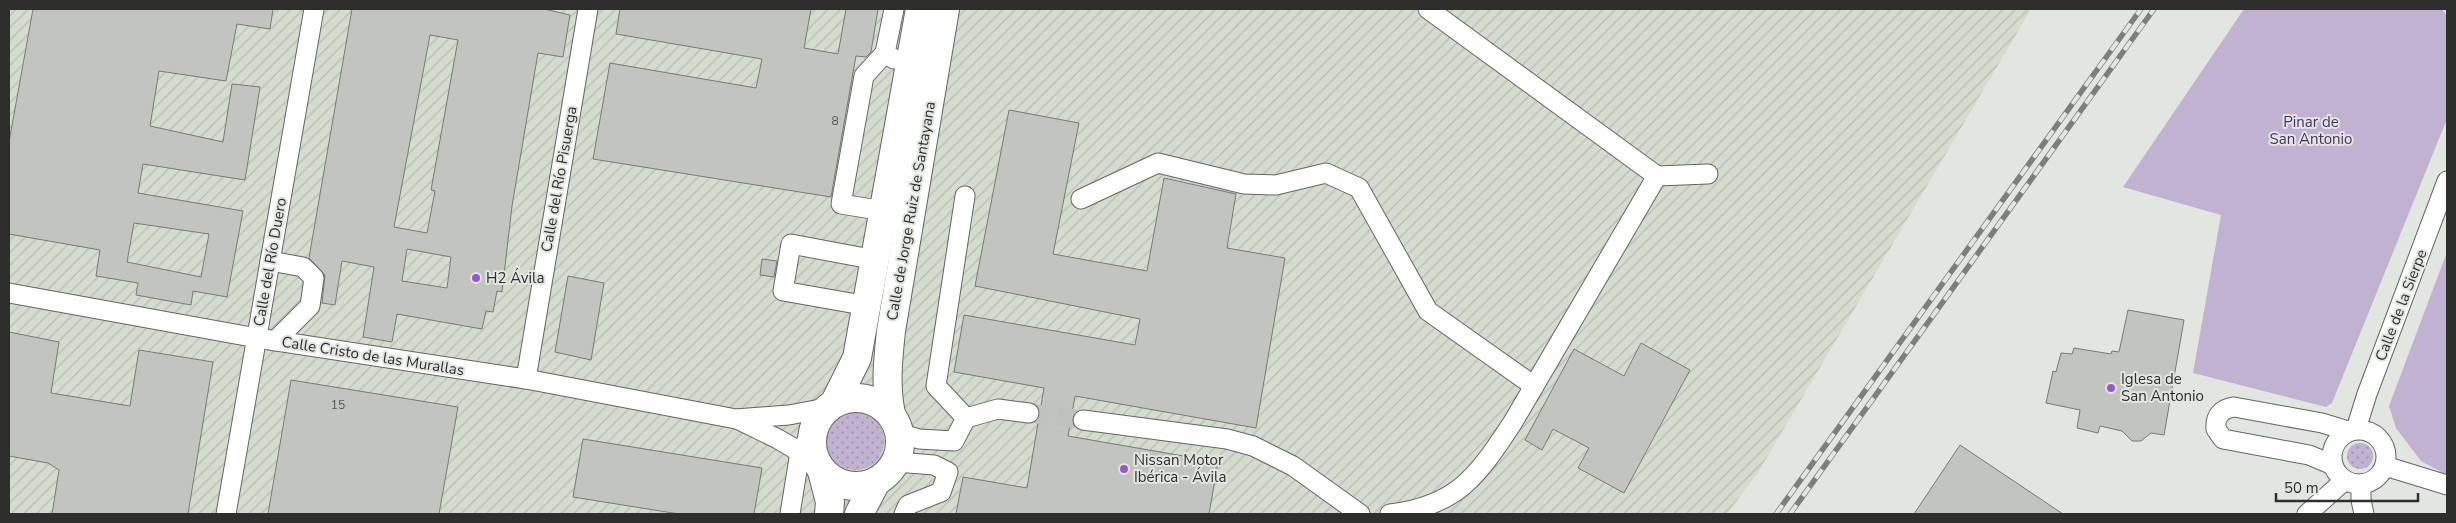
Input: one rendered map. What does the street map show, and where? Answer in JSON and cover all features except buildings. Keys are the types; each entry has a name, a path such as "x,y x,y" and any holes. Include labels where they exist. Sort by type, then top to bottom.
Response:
{"highway":[{"name":"Calle de Jorge Ruiz de Santayana","path":"812,454 817,419 830,405 857,358 868,306 920,9"},
{"name":"Calle de Jorge Ruiz de Santayana","path":"896,462 900,448 887,396 886,376 891,331 945,9"},
{"path":"830,405 850,397 865,398 879,404 895,423"},
{"path":"812,454 833,480 847,485 862,486 876,482 887,474 896,462"},
{"path":"812,454 830,502 829,514"},
{"path":"859,514 876,482"}],"street":[{"name":"Calle del Río Duero","path":"226,514 266,340 270,261 314,9"},
{"name":"Calle del Río Pisuerga","path":"526,379 588,9"},
{"path":"884,211 841,204 864,76 885,54 894,9"},
{"path":"1428,9 1657,176 1708,174"},
{"path":"885,54 909,69"},
{"path":"1081,199 1158,163 1244,184 1276,185 1326,173 1359,188 1428,311 1534,386"},
{"path":"1443,514 1456,495 1490,457 1534,386 1657,176"},
{"name":"Calle de la Sierpe","path":"2352,430 2447,181"},
{"path":"965,196 936,386 966,418"},
{"path":"868,306 783,291 791,244 876,260"},
{"path":"266,340 310,306 314,278 303,267 270,261"},
{"name":"Calle Cristo de las Murallas","path":"9,293 266,340 526,379 736,419 812,454"},
{"name":"Calle Cristo de las Murallas","path":"736,419 789,415 830,405"},
{"path":"2234,407 2374,434 2381,440 2385,448 2385,466 2376,478 2346,476 2309,455 2223,439 2216,429 2217,416 2221,411 2234,407"},
{"path":"895,423 919,439 954,441 966,418 998,409 1029,413"},
{"path":"1083,420 1227,439 1253,446 1294,466 1360,514"},
{"path":"2352,430 2340,437 2334,445 2332,455 2360,500 2364,514"},
{"name":"Calle de Jorge Ruiz de Santayana","path":"790,514 812,454"},
{"path":"896,462 934,465 948,472 941,492 908,505 904,514"},
{"path":"2385,466 2447,485"},
{"path":"2307,514 2346,476"},
{"path":"1390,514 1428,506 1443,500 1473,478"}],"shaded area":[{"path":"9,9 2031,9 1759,471 1727,514 9,514"}],"green space":[{"name":"Pinar de San Antonio","path":"2244,9 2442,9 2447,16 2447,119 2332,403 2326,407 2193,373 2221,215 2123,187"},
{"path":"2447,252 2447,475 2421,461 2396,428 2389,406"},
{"path":"855,412 866,414 879,425 884,441 882,452 871,465 855,470 844,468 831,457 826,441 828,430 839,417"},
{"path":"2360,443 2369,447 2373,456 2369,465 2360,469 2351,465 2347,456 2351,447"}],"tunnel":[{"path":"1029,413 1083,420"}],"railway":[{"path":"1776,514 2141,9"},
{"path":"1790,514 2154,9"}],"place":[{"name":"H2 Ávila","path":"476,278"},
{"name":"Iglesa de San Antonio","path":"2111,388"},
{"name":"Nissan Motor Ibérica - Ávila","path":"1124,469"}]}
